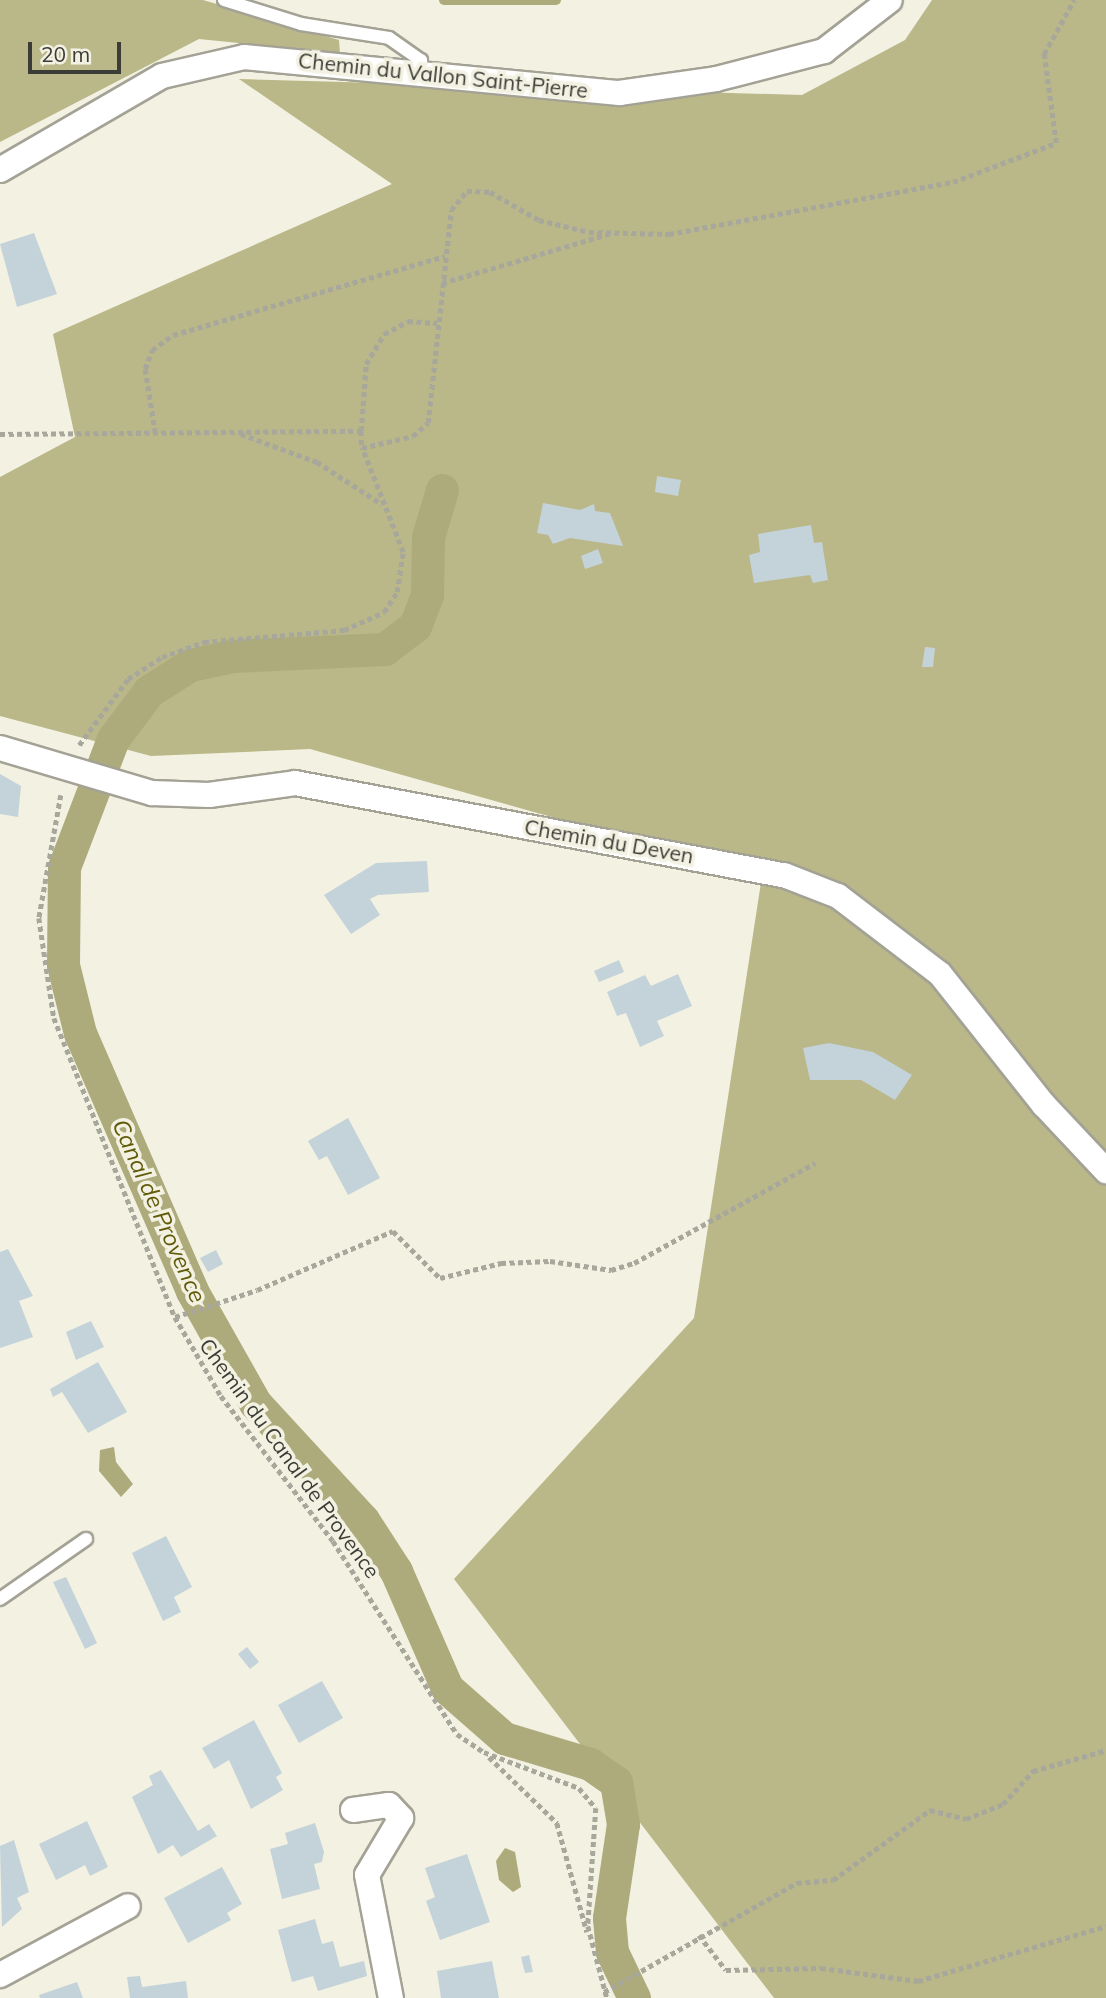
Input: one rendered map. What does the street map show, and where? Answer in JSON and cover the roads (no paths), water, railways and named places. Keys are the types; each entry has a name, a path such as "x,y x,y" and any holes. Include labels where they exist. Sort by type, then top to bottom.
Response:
{"street":[{"name":"Chemin du Vallon Saint-Pierre","path":"0,170 151,82 244,57 619,93 716,79 824,51 890,0"},
{"name":"Chemin du Deven","path":"0,748 75,768 107,782 152,793 209,795 295,783 398,797 561,836 795,879 838,896 940,974 1044,1105 1106,1171"},
{"path":"353,1810 389,1805 401,1818 367,1875 391,1998"},
{"path":"0,1975 128,1906"}],"lane":[{"path":"224,0 301,24 389,38 421,60 421,72"},
{"path":"0,1599 86,1539"}],"waterway":[{"name":"Canal de Provence","path":"444,0 556,0"},
{"name":"Canal de Provence","path":"442,490 428,537 427,595 415,626 385,649 232,656 190,665 149,691 113,739 64,867 63,965 80,1033 192,1291 255,1403 363,1520 396,1571 447,1688 504,1738 590,1764 616,1782 623,1824 609,1918 612,1952 634,1998"}]}
